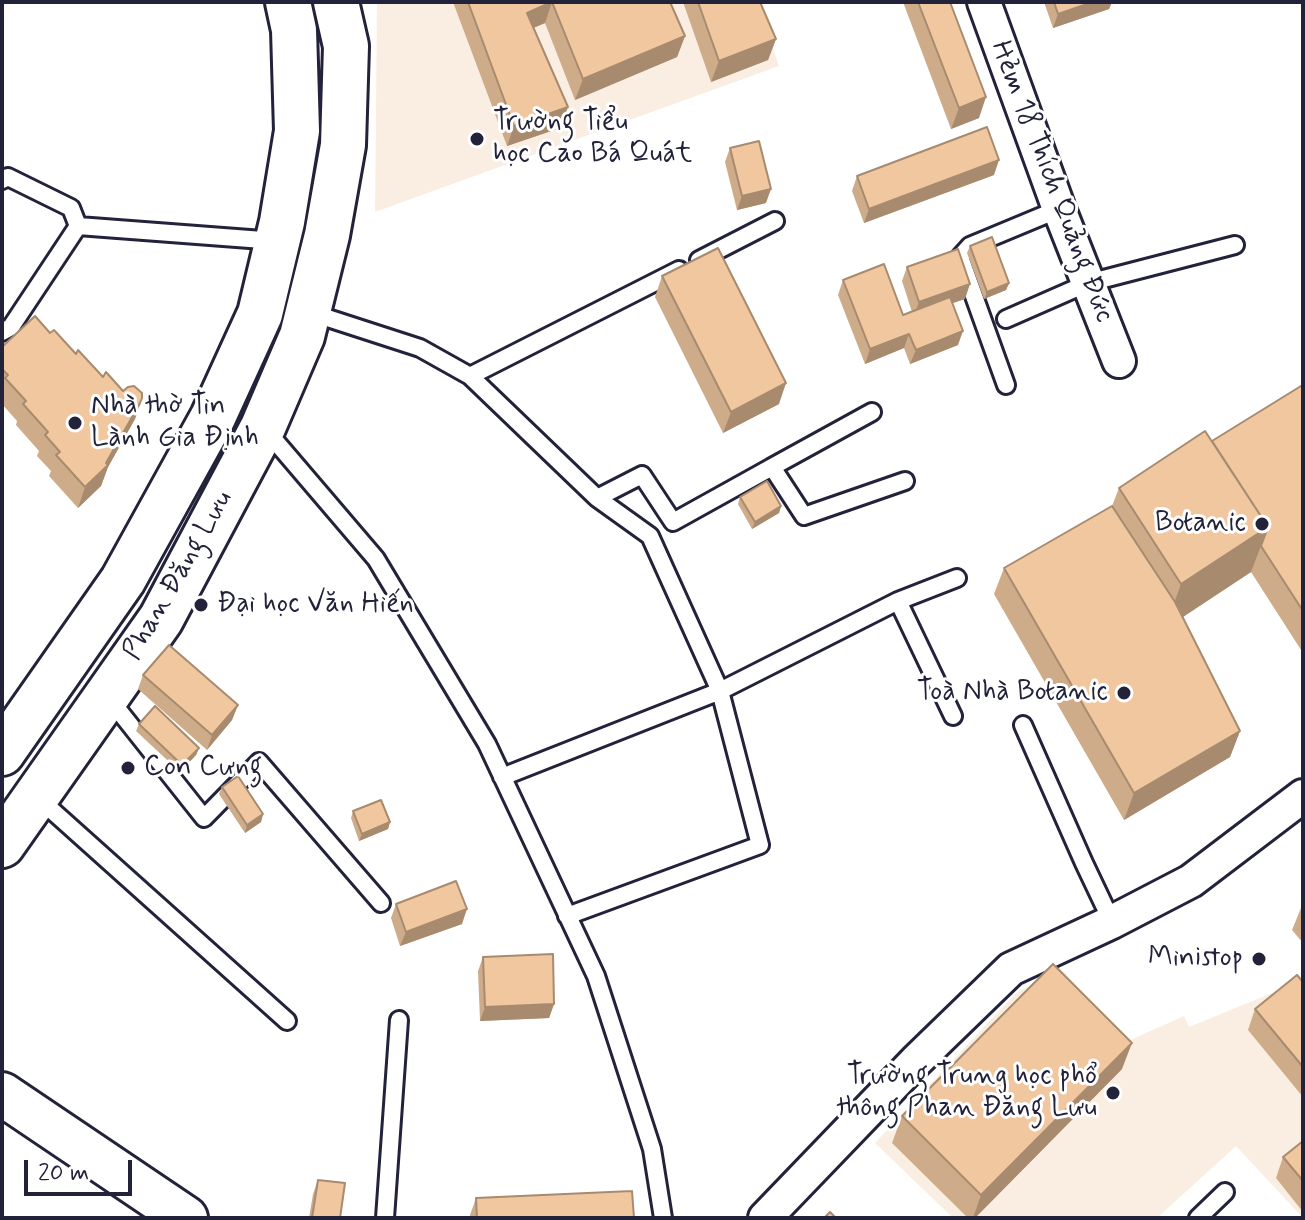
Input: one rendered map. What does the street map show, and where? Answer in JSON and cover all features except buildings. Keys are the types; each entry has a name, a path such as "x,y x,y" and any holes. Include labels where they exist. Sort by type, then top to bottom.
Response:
{"main road":[{"name":"Phan Đăng Lưu","path":"2,753 123,580 213,417 260,314 297,131 294,30 288,2"},
{"name":"Phan Đăng Lưu","path":"2,845 161,619 263,427 302,336 327,235 343,145 346,46 336,2"}],"street":[{"name":"Hẻm 18 Thích Quảng Đức","path":"984,2 1059,209 1119,361"},
{"path":"765,1218 916,1061 1011,969 1191,881 1303,796"},
{"path":"2,1094 186,1218"}],"lane":[{"path":"2,180 8,177 71,208 78,226"},
{"path":"1006,385 960,257 970,246 1059,209"},
{"path":"470,376 775,221"},
{"path":"78,226 277,242"},
{"path":"2,332 11,327 78,226"},
{"path":"1006,319 1088,283 1235,245"},
{"path":"308,311 420,348 470,376 597,498 650,536 720,691 760,845 567,916"},
{"path":"597,498 642,475 673,522 872,412"},
{"path":"263,427 376,559 487,744 596,976 652,1149 663,1218"},
{"path":"772,467 804,516 905,481"},
{"path":"502,777 720,691 898,601 957,578"},
{"path":"898,601 953,716"},
{"path":"107,696 204,818 259,762 381,903"},
{"path":"1023,725 1112,922"},
{"path":"36,796 287,1021"},
{"path":"385,1218 399,1020"},
{"path":"1198,1218 1225,1192"}],"shaded area":[{"name":"Trường Tiểu học Cao Bá Quát","path":"377,2 756,2 779,66 375,212"},
{"name":"Trường Trung học phổ thông Phan Đăng Lưu","path":"1061,969 1126,1042 1184,1016 1189,1027 1289,986 1303,1003 1303,1218 1236,1146 1157,1218 953,1218 875,1143 1016,993"}],"place":[{"name":"Trường Tiểu học Cao Bá Quát","path":"477,139"},
{"name":"Nhà thờ Tin Lành Gia Định","path":"75,423"},
{"name":"Botanic","path":"1262,524"},
{"name":"Đại học Văn Hiến","path":"201,605"},
{"name":"Toà Nhà Botanic","path":"1124,693"},
{"name":"Con Cưng","path":"128,768"},
{"name":"Ministop","path":"1259,959"},
{"name":"Trường Trung học phổ thông Phan Đăng Lưu","path":"1113,1093"}]}
